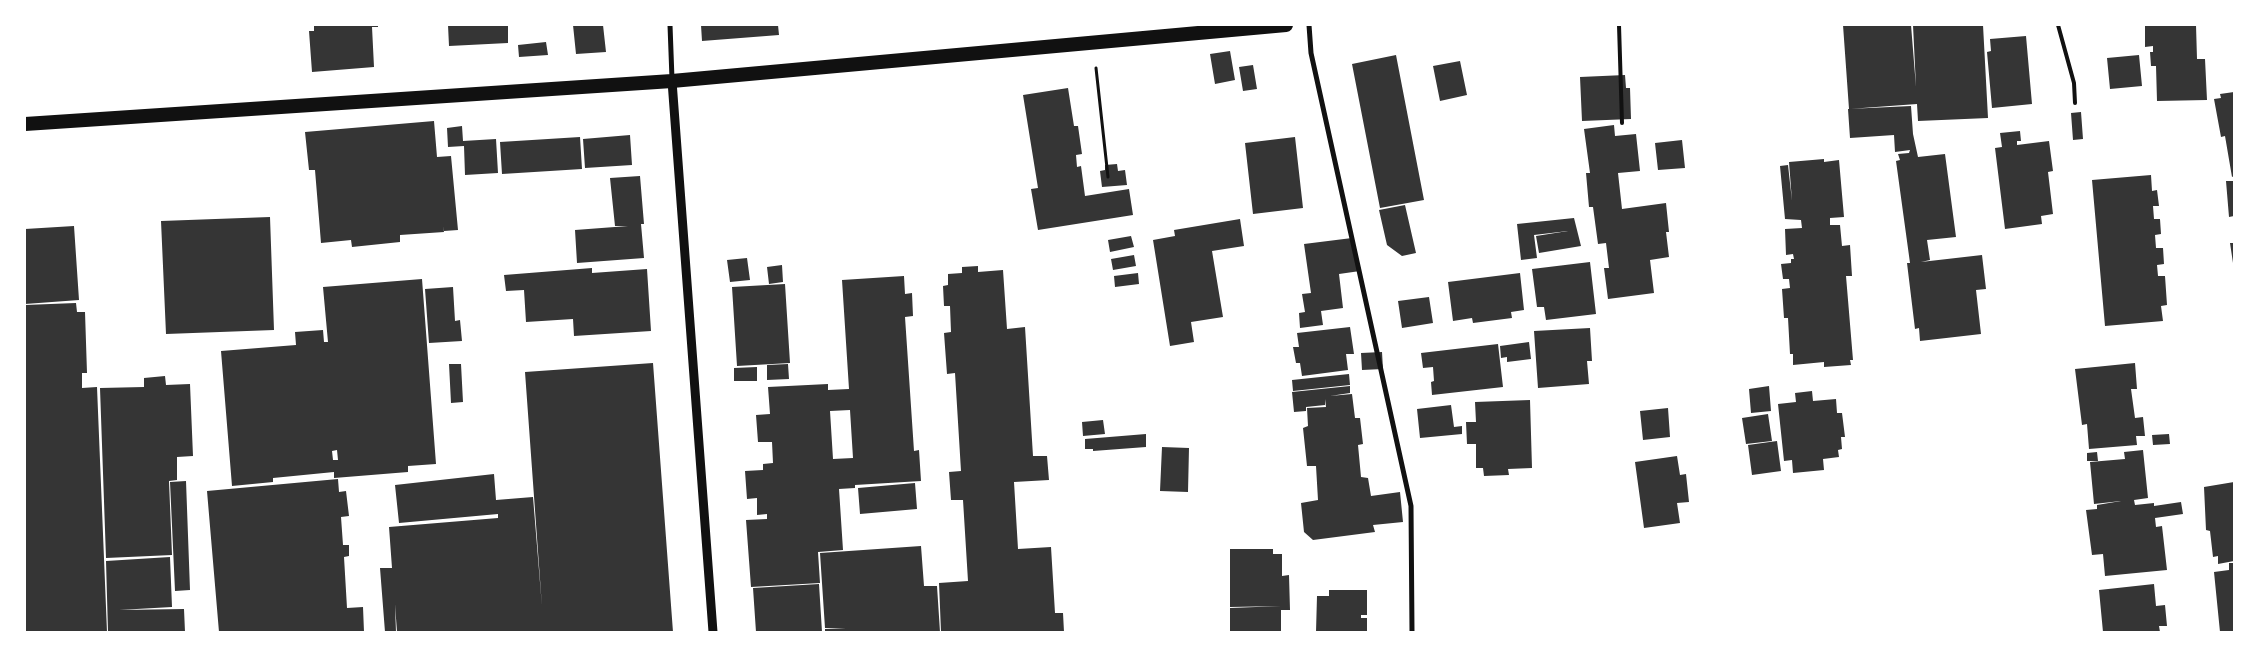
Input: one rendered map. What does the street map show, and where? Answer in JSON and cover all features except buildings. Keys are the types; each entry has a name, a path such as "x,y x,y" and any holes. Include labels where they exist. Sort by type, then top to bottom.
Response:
{"highway":[{"path":"25,124 672,80 1286,25"}],"street":[{"path":"670,25 672,80 713,632"},
{"path":"1309,25 1312,53 1411,506 1412,632"}],"lane":[{"path":"1619,25 1622,123"},
{"path":"2058,25 2074,83 2075,103"}],"path":[{"path":"1093,42 1108,176"}]}
